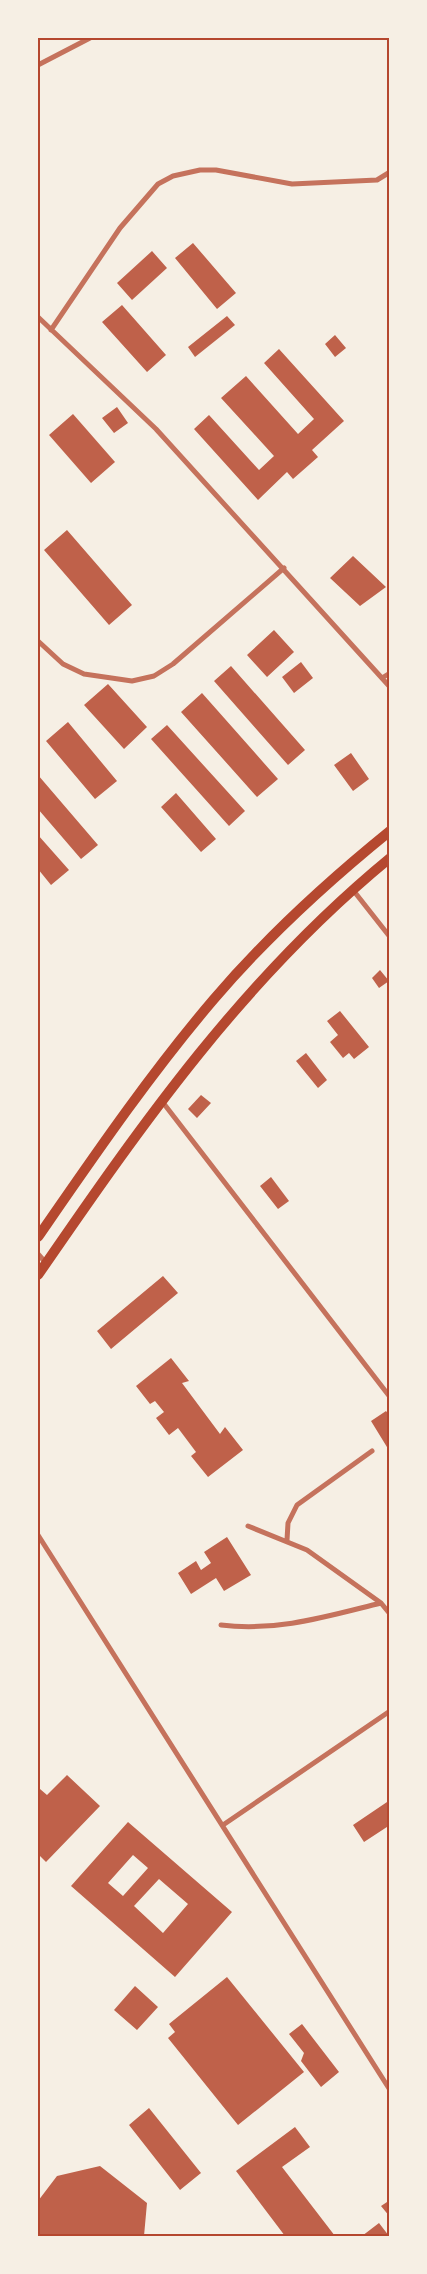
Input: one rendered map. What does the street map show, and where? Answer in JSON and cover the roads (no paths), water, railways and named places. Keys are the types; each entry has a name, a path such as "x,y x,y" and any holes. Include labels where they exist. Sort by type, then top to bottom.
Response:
{"main road":[{"path":"38,1237 162,1062 215,998 282,926 339,872 390,831"},
{"path":"38,1275 161,1100 246,997 352,888 390,858"}],"street":[{"path":"38,65 90,38"},
{"path":"51,330 120,228 158,184 166,180 209,170 292,184 377,180 390,172"},
{"path":"38,317 156,428 390,687"},
{"path":"38,641 63,664 84,674 132,682 154,676 173,664 284,568"},
{"path":"382,678 390,673"},
{"path":"352,888 390,937"},
{"path":"161,1100 390,1397"},
{"path":"38,1254 46,1263"},
{"path":"286,1540 288,1523 297,1505 372,1452"},
{"path":"248,1526 307,1550 381,1603 390,1614"},
{"path":"38,1535 390,2090"},
{"path":"222,1625 260,1628 299,1623 381,1603"},
{"path":"223,1825 390,1711"}]}
